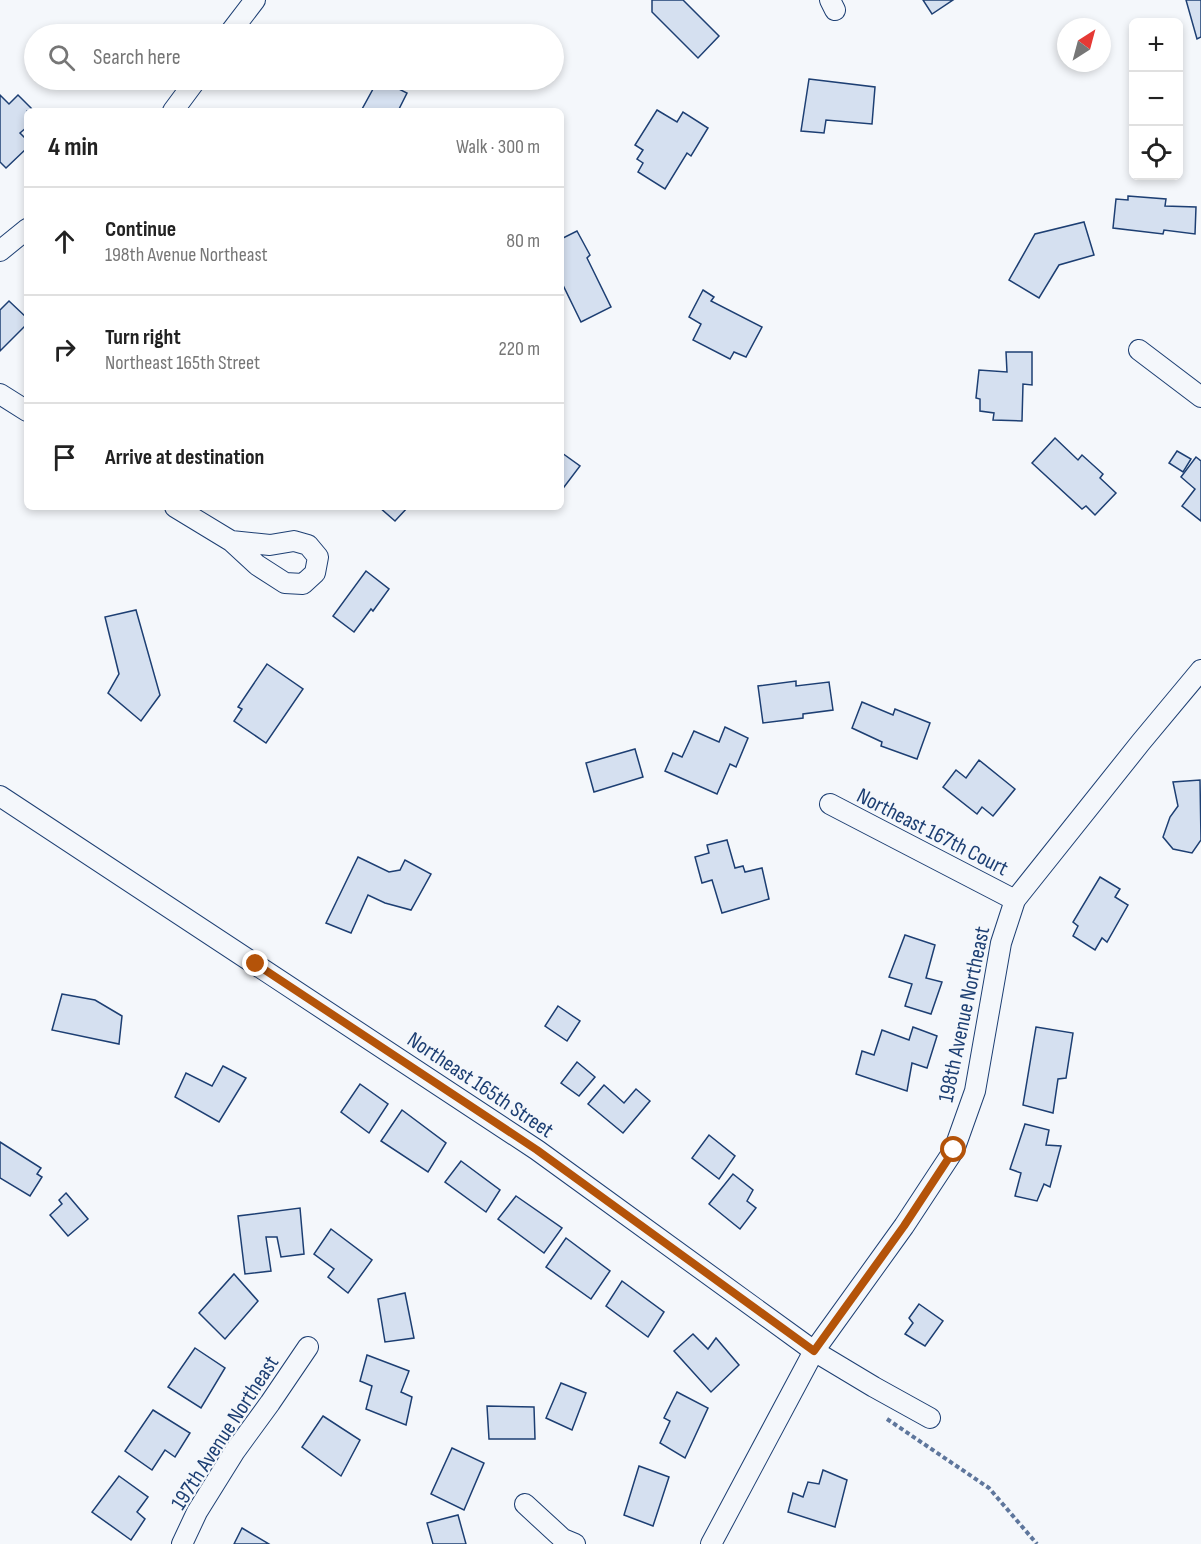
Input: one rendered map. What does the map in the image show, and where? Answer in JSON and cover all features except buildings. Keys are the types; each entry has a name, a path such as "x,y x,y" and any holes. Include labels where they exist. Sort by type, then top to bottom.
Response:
{"street":[{"path":"237,24 255,0"},
{"path":"175,108 189,90"},
{"path":"0,251 24,231"},
{"path":"1139,350 1201,397"},
{"path":"0,394 24,409"},
{"path":"180,510 231,541"},
{"name":"198th Avenue Northeast","path":"711,1544 814,1351 904,1226 954,1150 975,1090 1001,943 1015,900 1201,670"},
{"name":"Northeast 165th Street","path":"0,796 537,1150 814,1351 930,1418"},
{"name":"Northeast 167th Court","path":"830,804 1015,900"},
{"name":"197th Avenue Northeast","path":"182,1544 197,1512 235,1451 308,1347"},
{"path":"525,1504 563,1539 575,1544"}],"path":[{"path":"883,1417 989,1488 1037,1544"}],"route":[{"path":"256,964 537,1150 814,1351 904,1226 954,1150"}]}
